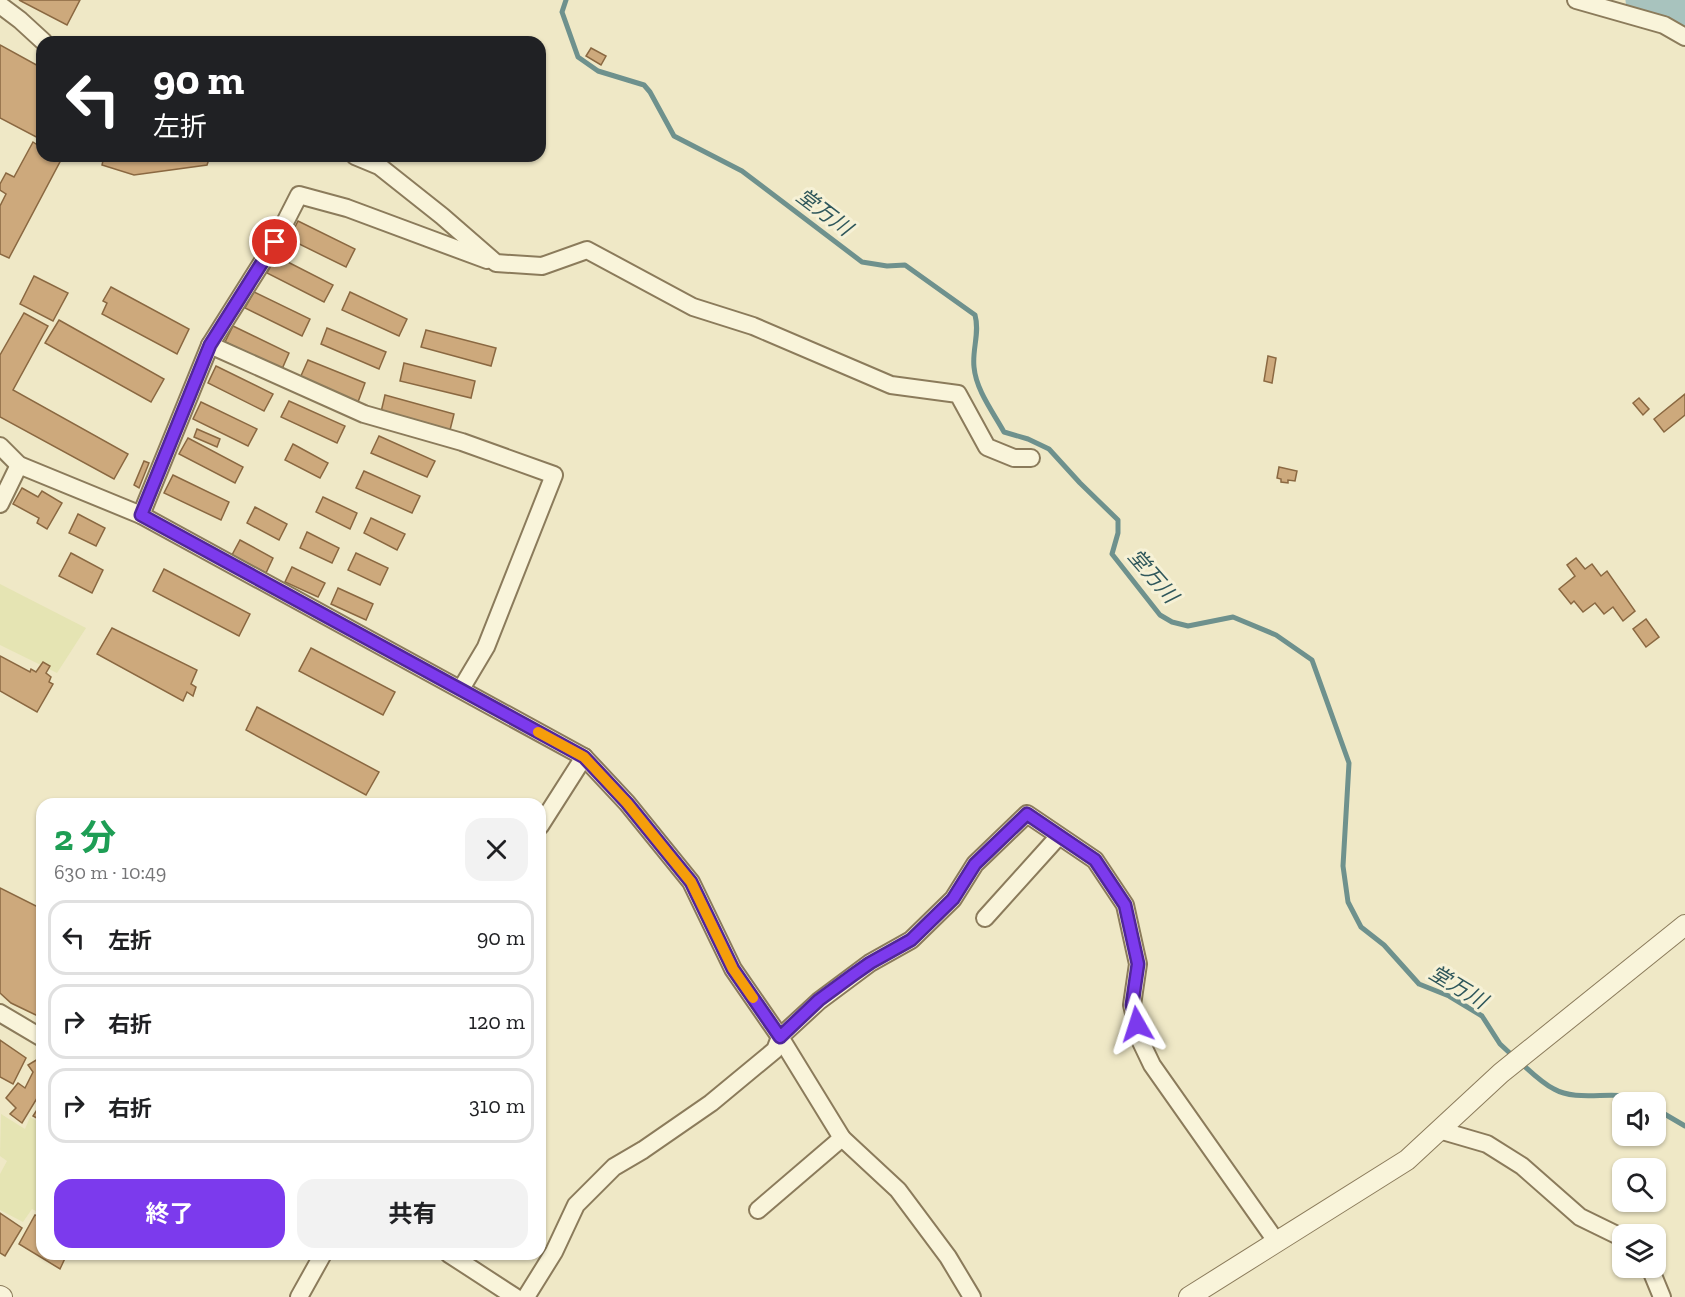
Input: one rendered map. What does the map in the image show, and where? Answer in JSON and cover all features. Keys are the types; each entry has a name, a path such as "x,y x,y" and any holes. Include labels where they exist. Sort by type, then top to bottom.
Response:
{"street":[{"path":"1575,0 1664,25 1685,37"},
{"path":"0,5 37,36"},
{"path":"369,162 379,166 442,216 496,263"},
{"path":"141,515 210,345 275,242 299,195 347,208 496,263 542,266 587,250 693,307 753,326 891,385 958,394 987,447 1014,458 1031,458"},
{"path":"210,345 364,414 462,442 554,475 486,647 461,689"},
{"path":"0,446 20,465 141,515 584,757 627,803 691,882 733,969 780,1037 842,1138 898,1190 948,1257 972,1297"},
{"path":"0,504 20,465"},
{"path":"546,817 584,757"},
{"path":"526,1297 554,1252 576,1205 614,1167 711,1103 775,1050 780,1037 819,1000 870,963 911,940 953,899 975,864 1027,814 1095,860 1125,905 1138,964 1132,1005 1141,1042 1152,1065 1276,1241"},
{"path":"985,918 1059,837"},
{"path":"1189,1297 1407,1160 1501,1072 1685,925"},
{"path":"1,1015 36,1035"},
{"path":"1439,1130 1487,1144 1522,1166 1580,1217 1612,1233"},
{"path":"758,1210 842,1138"},
{"path":"299,1297 320,1260"},
{"path":"457,1260 515,1297"},
{"path":"1654,1278 1662,1297"}],"green space":[{"path":"0,584 86,628 57,673 0,645"},
{"path":"1,1114 25,1129 30,1117 36,1120 36,1211 32,1209 23,1222 0,1210 0,1174 7,1161 0,1156"}],"building":[{"path":"19,0 80,0 67,25"},
{"path":"0,45 36,65 36,137 0,118"},
{"path":"591,48 606,56 601,65 586,56"},
{"path":"33,142 36,144 36,162 60,162 9,258 0,254 0,206 6,194 0,190 0,184 6,173 14,177"},
{"path":"103,162 208,162 207,165 134,175 102,165"},
{"path":"298,221 355,249 346,267 289,239"},
{"path":"276,256 333,285 324,302 267,273"},
{"path":"34,276 68,293 53,321 20,304"},
{"path":"111,287 189,329 177,354 102,314 107,303 103,301"},
{"path":"254,292 310,319 302,336 245,308"},
{"path":"350,292 407,319 399,336 342,310"},
{"path":"24,313 48,326 13,390 128,454 114,479 0,417 0,355"},
{"path":"59,320 164,379 151,402 45,343"},
{"path":"233,326 289,353 282,369 225,342"},
{"path":"327,328 386,352 379,369 321,344"},
{"path":"426,330 496,348 491,366 421,347"},
{"path":"1268,356 1276,358 1272,383 1264,381"},
{"path":"308,360 365,383 358,402 300,378"},
{"path":"404,363 475,381 471,398 400,381"},
{"path":"216,366 273,394 264,411 208,383"},
{"path":"1685,394 1685,415 1664,432 1654,419"},
{"path":"385,395 454,414 450,430 381,412"},
{"path":"1639,398 1649,409 1643,415 1633,403"},
{"path":"289,401 345,426 337,443 281,417"},
{"path":"201,402 257,429 248,446 193,419"},
{"path":"197,429 220,439 217,447 194,437"},
{"path":"379,436 435,461 427,477 371,453"},
{"path":"188,438 243,467 235,483 179,454"},
{"path":"293,444 328,463 320,478 285,460"},
{"path":"144,461 149,463 139,488 134,485"},
{"path":"1279,467 1297,471 1295,481 1281,482 1281,479 1277,478"},
{"path":"364,471 420,496 412,513 356,488"},
{"path":"173,475 229,502 221,520 164,493"},
{"path":"22,488 38,497 42,491 62,503 47,529 37,523 39,518 13,504"},
{"path":"323,497 357,513 350,529 316,512"},
{"path":"255,507 287,524 279,540 247,523"},
{"path":"78,514 105,528 96,546 69,533"},
{"path":"371,518 405,534 397,550 364,533"},
{"path":"307,532 339,548 332,563 300,548"},
{"path":"240,540 273,558 266,573 232,555"},
{"path":"71,553 103,570 92,593 59,576"},
{"path":"356,553 388,568 380,585 348,570"},
{"path":"1576,558 1585,569 1592,564 1601,576 1607,571 1635,611 1623,621 1613,607 1604,614 1595,603 1583,612 1574,601 1571,604 1559,589 1575,576 1567,565"},
{"path":"292,567 325,583 318,597 285,582"},
{"path":"164,569 250,614 239,636 153,591"},
{"path":"338,588 373,604 366,620 331,604"},
{"path":"1646,619 1659,637 1646,647 1633,629"},
{"path":"112,628 197,670 191,684 196,687 193,696 187,692 183,701 97,654"},
{"path":"311,648 395,692 383,715 299,671"},
{"path":"0,656 30,672 31,669 36,672 43,662 50,666 46,673 51,677 49,682 53,684 37,712 0,691"},
{"path":"257,707 379,772 366,795 246,730"},
{"path":"0,888 36,906 36,1015 11,1003 0,993"},
{"path":"0,1040 26,1058 13,1084 0,1077"},
{"path":"36,1060 36,1100 22,1123 10,1114 16,1108 6,1098 18,1083 25,1088 33,1072 28,1065"},
{"path":"0,1213 22,1228 5,1256 0,1253"},
{"path":"35,1215 36,1215 36,1254 19,1244"},
{"path":"45,1260 64,1260 60,1269"}],"waterway":[{"name":"堂万川","path":"566,0 562,12 578,57 598,71 644,85 674,136 742,171 862,262 887,266 905,265 975,315 977,328 975,376 1004,432 1028,439 1049,449 1118,520 1118,533 1112,554 1160,615 1172,622 1188,626 1233,617 1276,635 1312,660 1349,763 1343,866 1348,902 1361,927 1384,945 1419,984 1449,996 1482,1016 1500,1044 1514,1057"},
{"path":"1642,0 1685,15"},
{"name":"堂万川","path":"1521,1063 1545,1084 1564,1093 1588,1096 1612,1095"},
{"name":"堂万川","path":"1666,1115 1685,1126"}],"slow traffic":[{"path":"538,732 584,757 627,803 691,882 733,969 753,998"}],"route":[{"path":"275,242 210,345 141,515 584,757 627,803 691,882 733,969 780,1037 819,1000 870,963 911,940 953,899 975,864 1027,814 1095,860 1125,905 1138,964 1132,1005 1137,1024"}]}
